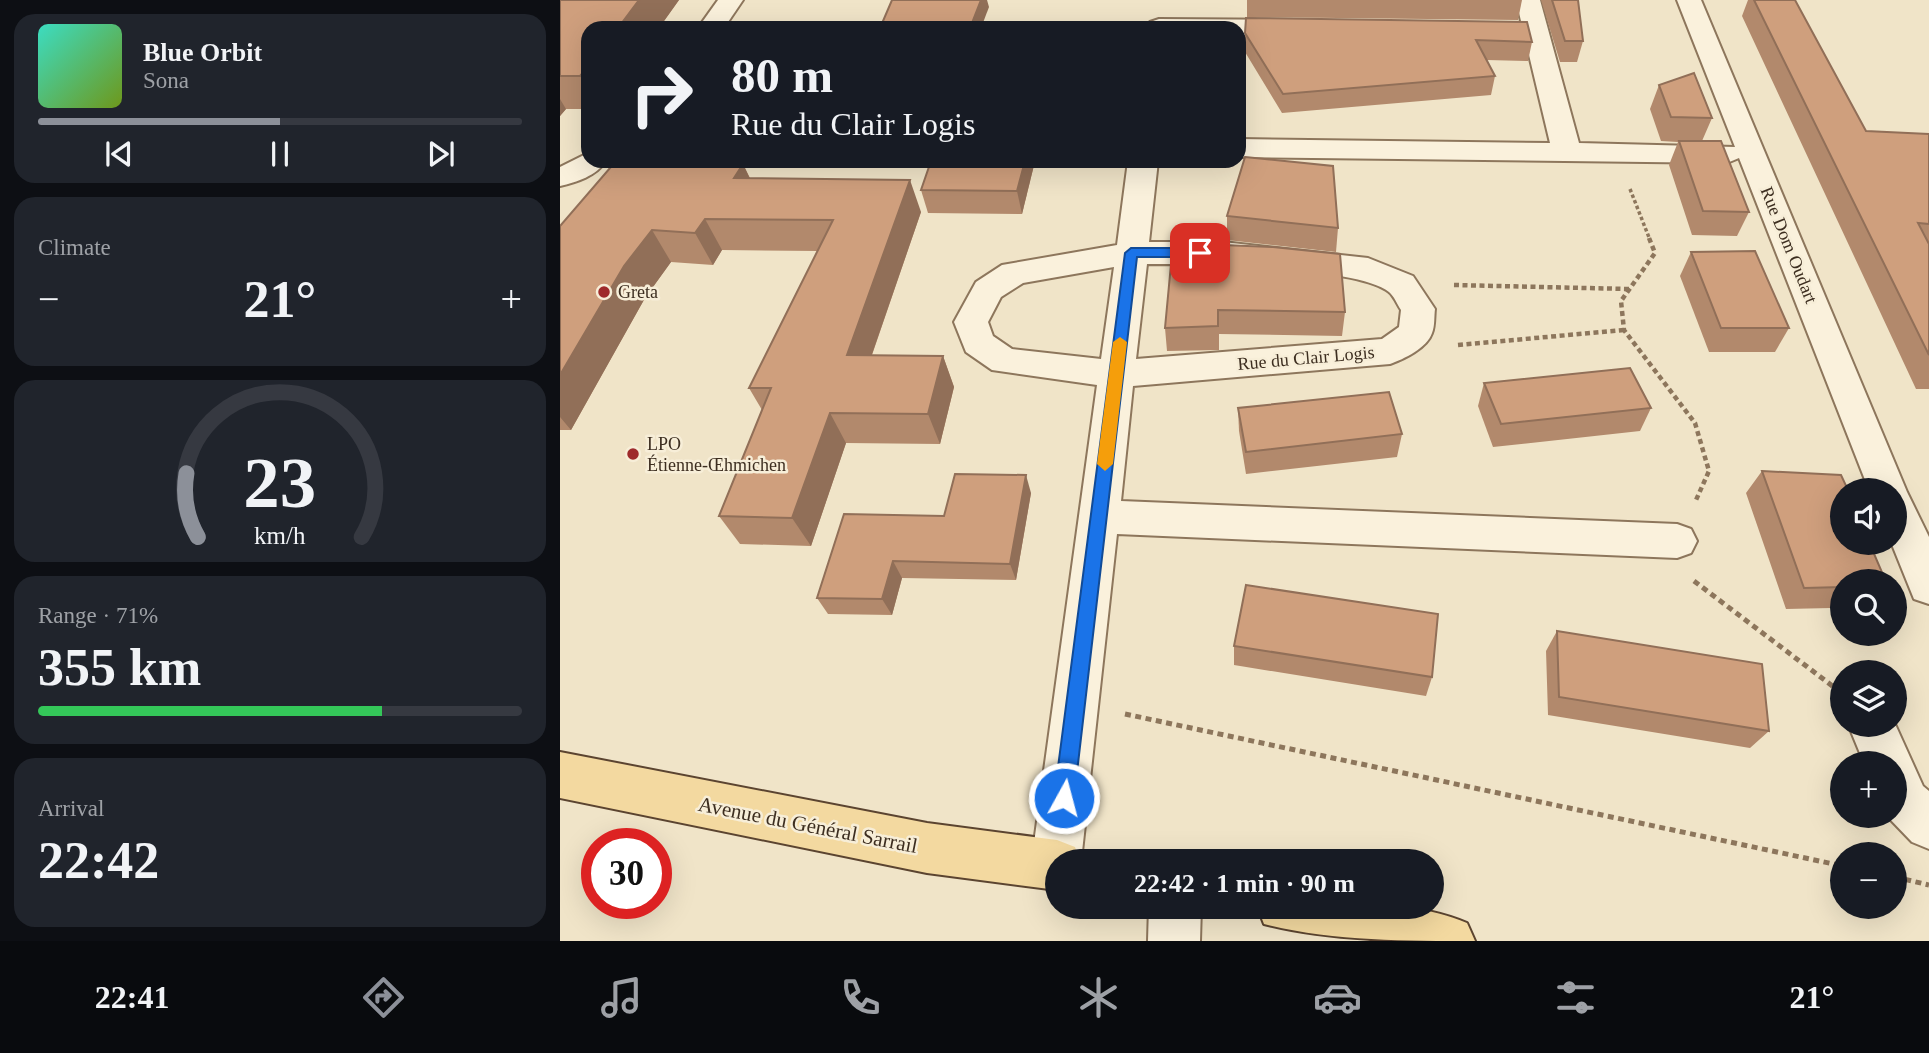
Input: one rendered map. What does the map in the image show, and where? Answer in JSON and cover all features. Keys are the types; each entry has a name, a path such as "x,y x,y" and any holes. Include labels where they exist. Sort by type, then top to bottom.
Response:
{"main road":[{"name":"Avenue du Général Sarrail","path":"560,775 927,848 1045,863"},
{"path":"1344,919 1449,941"}],"street":[{"path":"716,21 731,0"},
{"path":"1160,21 1163,0"},
{"path":"1528,0 1567,152"},
{"name":"Rue Dom Oudart","path":"1689,0 1884,478"},
{"path":"1246,28 1326,29"},
{"path":"1508,31 1536,31"},
{"path":"1246,148 1752,154"},
{"path":"560,177 581,167"},
{"path":"1059,849 1142,168"},
{"name":"Rue du Clair Logis","path":"1131,253 1223,253 1368,269 1401,284 1418,309 1415,333 1390,351 1116,374 1004,361 978,343 971,322 988,290 1014,273 1131,253"},
{"path":"1099,517 1677,541"},
{"path":"1907,533 1929,586"},
{"path":"1907,804 1929,824"},
{"path":"1174,941 1175,919"}],"path":[{"path":"1615,152 1655,253 1621,301 1624,330 1695,423 1709,471 1677,541 1692,580 1830,684"},
{"path":"1401,284 1629,289"},
{"path":"1390,351 1624,330"},
{"path":"1076,704 1830,863"},
{"path":"1907,880 1929,885"}],"building":[{"path":"560,0 639,0 623,21 581,21 581,75 560,76"},
{"path":"892,0 981,0 973,21 883,21"},
{"path":"1552,0 1578,0 1583,41 1565,41"},
{"path":"1754,0 1795,0 1866,131 1929,134 1929,224 1918,223 1929,244 1929,355"},
{"path":"1246,18 1527,22 1532,42 1476,40 1495,76 1283,94 1246,35"},
{"path":"1694,73 1712,118 1671,117 1659,85"},
{"path":"1679,141 1721,141 1749,212 1703,211"},
{"path":"1246,157 1333,166 1338,228 1227,216 1242,168 1246,168"},
{"path":"610,168 740,168 734,178 910,180 847,355 943,356 928,414 830,413 792,518 719,516 771,388 749,388 833,220 705,219 695,233 652,230 624,266 560,375 560,226"},
{"path":"929,168 1023,168 1017,191 921,190"},
{"path":"1173,243 1273,247 1340,254 1345,312 1218,310 1218,326 1165,328"},
{"path":"1755,251 1789,328 1721,328 1691,252"},
{"path":"1630,368 1651,408 1501,424 1484,383"},
{"path":"1389,392 1402,434 1246,452 1238,408"},
{"path":"1762,471 1841,475 1842,478 1830,478 1830,555 1875,555 1881,569 1830,569 1830,587 1804,588"},
{"path":"955,474 1026,475 1010,564 893,561 882,599 817,598 844,514 944,516"},
{"path":"1246,585 1438,614 1432,677 1234,646"},
{"path":"1557,631 1762,664 1769,731 1559,697"}],"slow traffic":[{"path":"1105,464 1120,342"}],"place":[{"name":"Greta","path":"604,292"},
{"name":"LPO Étienne-Œhmichen","path":"633,454"}],"route":[{"path":"1064,798 1131,253 1200,253"}]}
